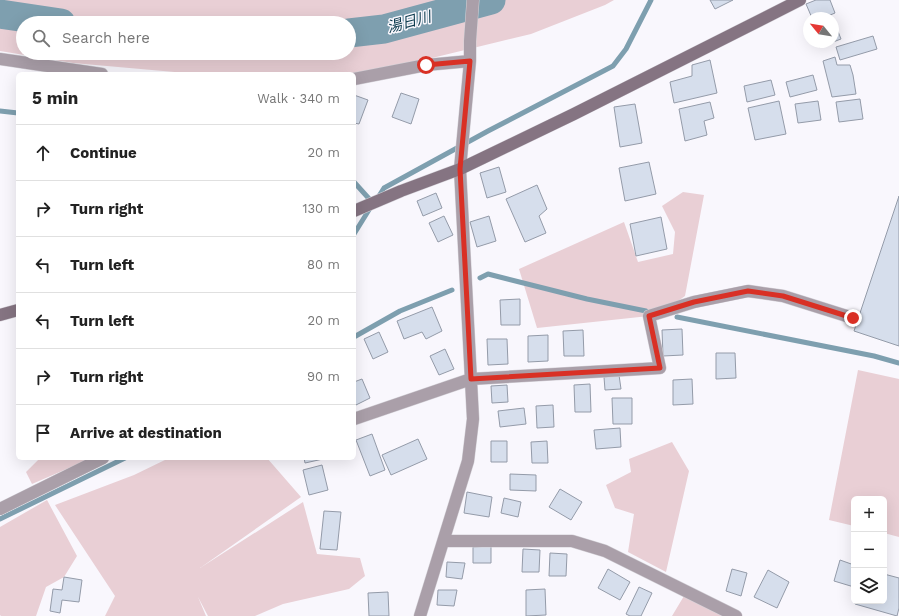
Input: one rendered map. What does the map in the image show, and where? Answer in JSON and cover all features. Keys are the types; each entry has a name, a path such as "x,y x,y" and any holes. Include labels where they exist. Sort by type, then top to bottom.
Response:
{"street":[{"path":"420,616 468,461 473,418 461,163 470,61 473,0"},
{"path":"358,209 581,110 800,0"},
{"path":"0,59 88,72"},
{"path":"356,79 426,65 470,61"},
{"path":"356,418 471,379 660,368 649,316 694,302 748,291 783,296 853,318"},
{"path":"0,315 16,311"},
{"path":"0,509 99,460"},
{"path":"444,541 572,541 604,551 736,616"}],"shaded area":[{"path":"0,0 614,0 605,5 531,34 356,77 356,72 174,72 55,60 356,60 356,16 16,16 16,54 0,51"},
{"path":"683,192 704,195 685,296 663,312 649,316 537,328 519,269 624,222 638,262 673,254 675,232 662,206"},
{"path":"858,370 899,379 899,537 887,534 887,496 851,496 851,525 829,520"},
{"path":"672,442 689,471 666,572 628,552 634,514 615,508 606,485 631,472 629,459"},
{"path":"38,460 87,460 32,484 26,472"},
{"path":"165,460 269,460 301,497 200,568 303,502 317,554 360,558 365,576 349,589 283,604 255,616 208,616 198,597 206,616 105,616 115,596 55,505 134,475"},
{"path":"47,500 77,556 64,577 46,587 36,616 1,616 0,527"},
{"path":"684,596 722,616 672,616"}],"building":[{"path":"710,0 733,0 715,9"},
{"path":"816,0 830,0 835,12 809,12 806,4"},
{"path":"873,36 877,49 840,60 836,48 839,48 839,46"},
{"path":"835,57 837,65 850,65 856,94 832,97 823,61"},
{"path":"710,60 717,93 674,103 670,82 692,76 692,65"},
{"path":"813,75 817,90 790,97 786,82"},
{"path":"771,80 775,95 747,102 744,86"},
{"path":"401,93 419,99 411,124 392,117"},
{"path":"356,96 368,100 359,124 356,123"},
{"path":"860,99 863,119 839,122 836,102"},
{"path":"779,101 786,134 755,140 748,108"},
{"path":"818,101 821,120 798,123 795,104"},
{"path":"710,102 714,118 704,121 707,135 685,141 679,109"},
{"path":"635,104 642,143 620,147 614,107"},
{"path":"649,162 656,194 625,201 619,168"},
{"path":"499,167 506,192 487,198 480,173"},
{"path":"537,185 547,209 539,216 546,233 525,242 506,199"},
{"path":"436,193 442,208 423,216 417,201"},
{"path":"899,196 899,346 854,331"},
{"path":"444,216 453,235 438,242 429,223"},
{"path":"489,216 496,241 477,247 470,222"},
{"path":"661,217 667,249 636,256 630,224"},
{"path":"520,299 520,325 501,325 500,300"},
{"path":"432,307 442,331 426,339 422,332 404,339 397,321"},
{"path":"682,329 683,355 663,356 662,330"},
{"path":"583,330 584,356 564,356 563,331"},
{"path":"379,332 388,352 373,359 364,339"},
{"path":"548,335 548,361 528,362 528,336"},
{"path":"487,339 507,339 508,364 488,365"},
{"path":"445,349 454,369 439,375 430,356"},
{"path":"716,353 735,353 736,378 716,379"},
{"path":"619,375 621,389 605,390 604,377"},
{"path":"362,379 370,398 356,405 356,381"},
{"path":"692,379 693,404 673,405 673,380"},
{"path":"590,384 591,412 575,412 574,385"},
{"path":"507,385 508,402 492,403 491,386"},
{"path":"612,398 632,398 632,424 613,424"},
{"path":"553,405 554,427 537,428 536,406"},
{"path":"524,408 526,424 500,427 498,411"},
{"path":"620,428 621,447 596,449 594,430"},
{"path":"372,434 385,470 370,476 356,440"},
{"path":"418,439 427,459 391,475 382,455"},
{"path":"491,441 507,441 507,462 491,462"},
{"path":"547,441 548,463 532,463 531,442"},
{"path":"304,460 318,460 305,463"},
{"path":"322,465 328,490 309,495 303,470"},
{"path":"510,474 536,475 536,491 510,490"},
{"path":"560,489 582,502 571,520 549,507"},
{"path":"467,492 492,497 489,517 464,513"},
{"path":"504,498 521,502 518,517 501,513"},
{"path":"324,511 341,512 337,550 320,549"},
{"path":"491,546 491,563 473,563 473,547"},
{"path":"523,549 540,550 539,572 522,572"},
{"path":"550,553 567,554 566,576 549,576"},
{"path":"840,560 851,564 851,586 834,581"},
{"path":"447,562 465,563 462,579 446,577"},
{"path":"608,569 630,582 620,600 598,588"},
{"path":"732,569 747,573 741,596 726,591"},
{"path":"768,570 789,582 777,608 754,597"},
{"path":"887,575 899,578 899,608 897,616 855,604 887,604"},
{"path":"64,577 82,580 79,602 62,600 60,613 50,611 53,589 62,590"},
{"path":"639,587 652,593 641,616 630,616 626,614"},
{"path":"545,589 546,615 526,616 526,590"},
{"path":"438,590 457,590 454,606 437,605"},
{"path":"388,592 389,616 369,616 368,593"}],"waterway":[{"name":"湯日川","path":"356,32 384,29 491,0"},
{"path":"377,199 384,188 488,131 613,66 626,49 651,0"},
{"name":"湯日川","path":"0,14 16,16"},
{"path":"0,111 16,113"},
{"path":"356,184 372,202"},
{"path":"356,231 372,205"},
{"path":"480,278 488,274 587,299 646,311"},
{"path":"356,336 400,311 452,290"},
{"path":"677,317 874,356 899,363"},
{"path":"0,519 121,460"}],"route":[{"path":"426,65 470,61 460,169 471,379 660,368 649,316 694,302 748,291 783,296 853,318"}]}
